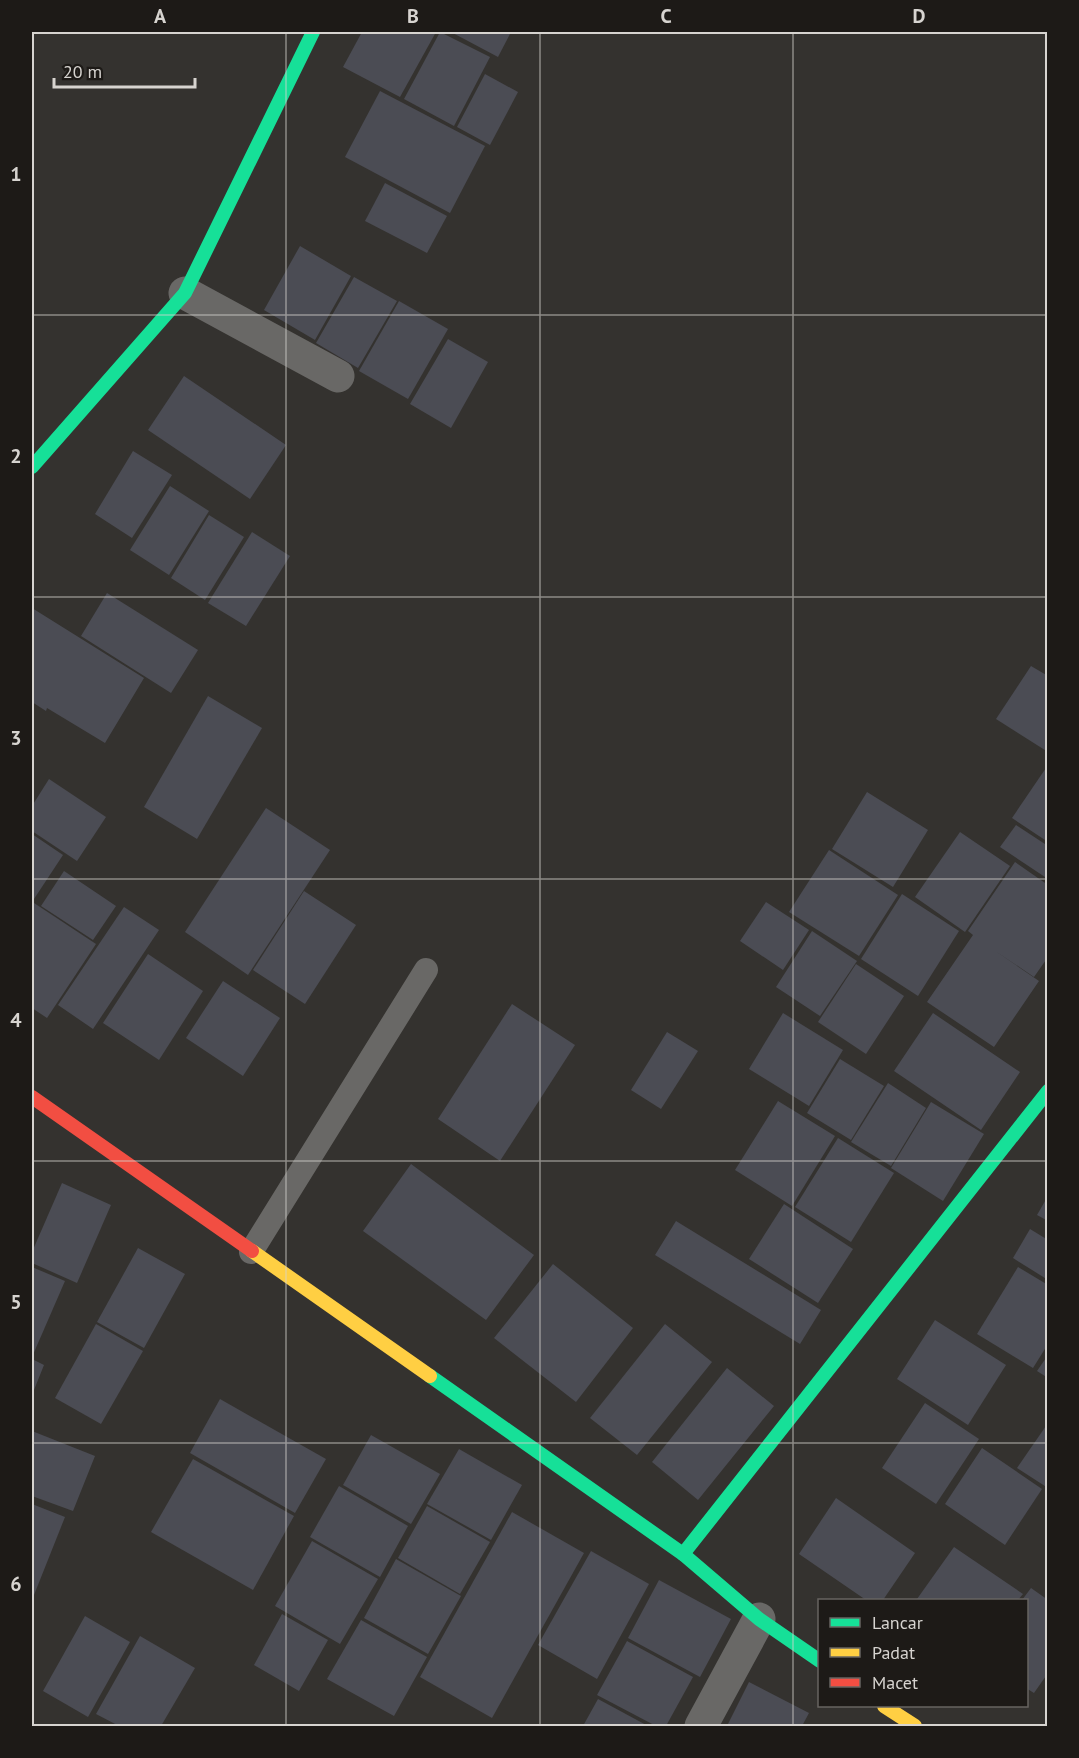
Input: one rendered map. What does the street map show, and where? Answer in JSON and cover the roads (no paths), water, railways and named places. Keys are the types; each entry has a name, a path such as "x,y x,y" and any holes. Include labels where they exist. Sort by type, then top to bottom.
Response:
{"street":[{"path":"32,467 185,293 314,32"},
{"path":"185,293 338,376"},
{"path":"683,1554 1047,1091"},
{"path":"32,1097 683,1554 759,1619 818,1660"},
{"path":"701,1726 759,1619"},
{"path":"886,1707 915,1726"}],"lane":[{"path":"251,1252 426,970"}]}
